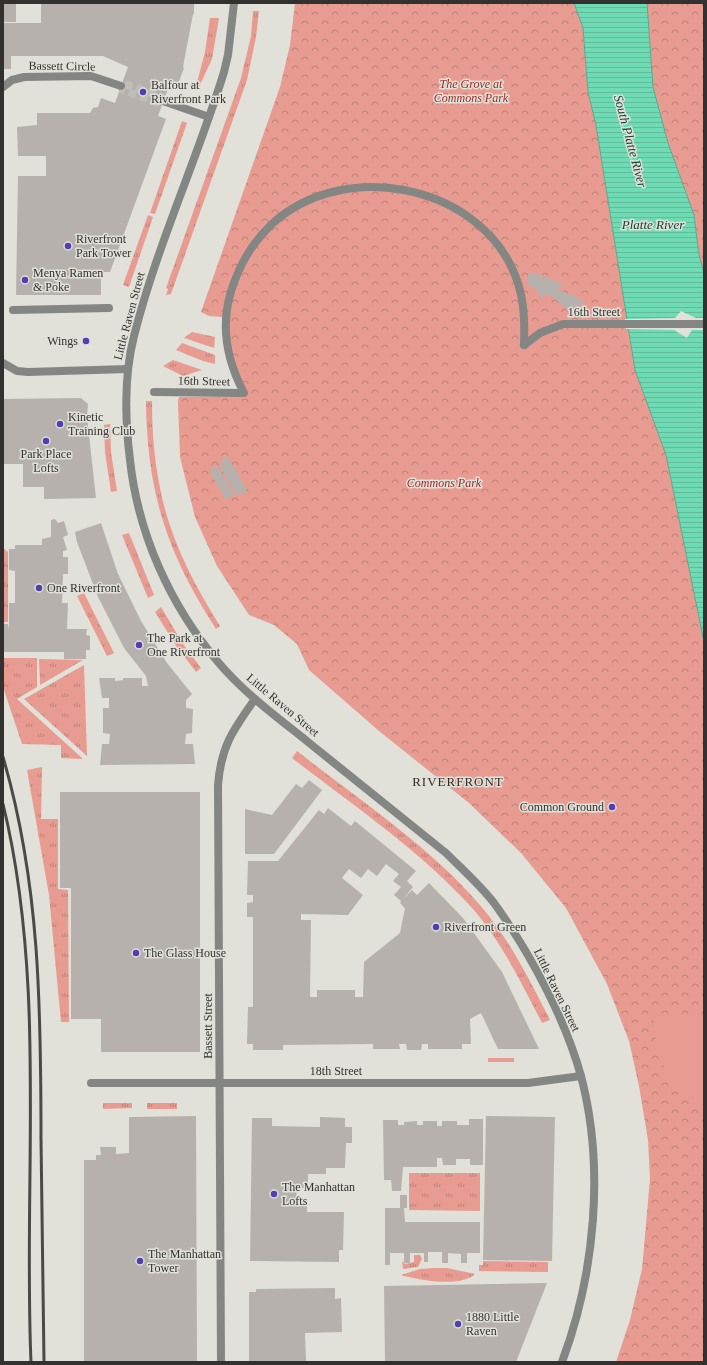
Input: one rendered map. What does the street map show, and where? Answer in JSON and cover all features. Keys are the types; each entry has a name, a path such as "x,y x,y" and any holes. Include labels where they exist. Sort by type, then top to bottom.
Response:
{"street":[{"name":"Little Raven Street","path":"234,3 228,55 209,117 150,282 134,337 128,369 128,444 137,505 153,556 183,614 218,662 255,699 446,852 493,902 529,957 548,994 572,1050 581,1076 590,1124 594,1174 590,1256 574,1325 562,1362"},
{"name":"Bassett Circle","path":"3,87 12,80 24,77 91,76 121,86"},
{"path":"164,101 209,117"},
{"name":"16th Street","path":"154,392 244,393 232,369 225,333 226,309 231,289 242,262 259,238 274,222 292,210 324,196 371,187 388,188 428,196 458,210 482,228 501,249 517,282 524,315 524,345 540,333 562,324 704,324"},
{"path":"13,310 109,308"},
{"path":"3,363 17,371 28,372 128,369"},
{"name":"Bassett Street","path":"221,1362 219,776 220,762 227,741 255,699"},
{"name":"18th Street","path":"91,1083 528,1083 561,1080 581,1076"}],"green space":[{"name":"Commons Park","path":"295,3 574,3 583,28 588,92 596,125 635,370 666,455 704,642 704,1362 616,1362 630,1320 642,1269 650,1179 648,1140 639,1086 629,1041 607,984 566,908 521,853 469,803 379,731 309,670 297,644 274,625 249,615 217,566 195,517 180,457 178,402 179,397 242,396 225,348 222,317 209,316 201,312 280,87 290,45"},
{"path":"647,3 704,3 704,273 699,255 694,215 668,143 653,87"},
{"path":"253,11 259,11 256,37 247,80 171,294 166,295 168,289 166,288 241,78 251,36"},
{"path":"210,18 219,18 212,59 198,89 195,90 205,52"},
{"path":"182,121 187,123 155,214 150,213"},
{"path":"148,215 153,217 129,287 123,285"},
{"path":"192,332 215,337 214,348 184,338"},
{"path":"182,343 215,355 215,364 203,361 176,350"},
{"path":"173,360 202,370 183,376 163,366"},
{"path":"146,401 152,401 156,463 163,502 175,540 191,576 220,626 216,629 185,574 163,521 150,465"},
{"path":"110,424 111,452 117,491 111,492 105,452 104,425"},
{"path":"129,533 154,595 148,598 122,535"},
{"path":"3,548 8,552 8,622 3,622"},
{"path":"84,593 114,653 107,656 77,596"},
{"path":"161,607 183,644 201,668 196,672 177,647 155,612"},
{"path":"3,658 37,658 37,687 17,699 83,759 61,758 61,745 22,744 3,687"},
{"path":"39,659 83,660 40,685"},
{"path":"84,665 87,756 24,699"},
{"path":"297,751 392,823 459,882 490,917 500,931 518,959 550,1020 542,1023 519,979 493,935 473,909 453,888 409,848 292,758"},
{"path":"42,767 41,819 58,819 58,889 68,890 69,1022 61,1022 49,895 27,770"},
{"path":"700,1016 704,1032 704,1115 682,1096 667,1072 657,1045 653,1017"},
{"path":"488,1058 514,1058 514,1062 488,1062"},
{"path":"103,1103 132,1103 132,1108 103,1109"},
{"path":"147,1103 177,1103 177,1109 147,1109"},
{"path":"409,1173 480,1173 480,1211 409,1210"},
{"path":"414,1255 420,1255 422,1259 418,1267 403,1269 402,1261 405,1264 414,1262"},
{"path":"483,1261 548,1262 548,1272 479,1271 479,1265 483,1265"},
{"path":"447,1268 475,1274 460,1281 450,1282 428,1281 401,1275 420,1269"}],"water":[{"name":"Platte River","path":"574,3 647,3 653,87 668,143 694,215 699,255 704,273 704,642 666,455 635,370 596,125 588,92 583,28"}],"pier":[{"path":"681,311 696,318 704,318 704,330 692,330 687,338 674,330 626,329 625,319 675,318"}],"building":[{"path":"3,3 16,3 16,22 3,22"},
{"name":"Balfour at Riverfront Park","path":"41,3 194,3 194,14 184,68 178,84 171,81 158,116 166,119 110,272 101,272 101,295 16,295 18,176 46,176 46,156 18,156 17,127 37,125 37,113 90,113 93,108 98,107 101,98 115,103 128,67 103,56 11,56 11,69 3,69 3,23 41,23"},
{"path":"528,273 541,275 556,281 563,286 557,289 575,296 586,304 567,309 549,294 541,298 535,288 527,284"},
{"name":"Park Place Lofts","path":"81,398 88,404 87,417 96,498 44,499 44,487 23,487 23,464 3,464 3,399"},
{"path":"227,455 248,492 236,495 219,465"},
{"path":"217,466 234,495 226,500 209,470"},
{"name":"One Riverfront","path":"55,519 58,523 64,521 68,535 63,537 67,550 63,551 63,557 68,557 68,574 63,574 62,603 68,603 67,629 87,629 86,635 90,636 90,650 86,650 86,659 64,659 64,652 3,652 3,624 8,624 9,629 9,603 15,603 15,571 9,570 9,549 15,549 15,545 42,545 42,539 51,537 51,520"},
{"name":"The Park at One Riverfront","path":"101,523 118,574 141,621 167,663 192,694 186,700 186,708 193,709 192,733 186,734 185,744 193,744 195,764 100,765 102,744 109,744 110,734 103,733 103,708 109,708 109,698 102,698 99,678 115,678 115,681 123,680 123,678 142,678 142,686 148,686 146,676 124,648 98,597 77,542 75,532"},
{"path":"309,780 322,790 274,854 245,854 245,809 272,815 296,784 302,788"},
{"name":"The Glass House","path":"60,792 200,792 200,1052 101,1052 101,1019 71,1019 71,888 60,888"},
{"name":"Riverfront Green","path":"328,808 351,826 355,821 416,871 407,881 413,887 403,899 412,890 417,895 429,883 463,918 502,972 539,1049 498,1049 481,1013 470,1019 471,1044 462,1044 462,1049 428,1049 428,1044 422,1044 421,1050 407,1050 406,1044 399,1044 400,1049 373,1049 373,1044 283,1045 283,1050 253,1050 253,1044 247,1044 248,1007 253,1007 253,917 247,917 247,903 253,902 253,895 247,895 248,861 278,861 319,810 324,814","holes":["386,864 399,874 393,881 401,887 394,895 401,901 400,903 405,908 400,933 364,962 363,997 355,997 355,990 317,990 317,997 310,997 311,920 301,920 301,914 348,915 363,895 342,878 349,869 361,878 368,869 377,876"]},
{"name":"The Manhattan Tower","path":"196,1116 197,1362 84,1362 84,1160 96,1160 96,1155 101,1155 100,1147 116,1147 116,1154 129,1153 129,1117"},
{"path":"486,1116 555,1117 552,1261 483,1260"},
{"name":"The Manhattan Lofts","path":"320,1117 345,1118 345,1127 352,1127 352,1143 346,1143 345,1168 326,1168 326,1174 308,1174 308,1188 297,1188 296,1199 307,1199 307,1212 344,1212 343,1250 339,1250 339,1262 250,1261 252,1118 272,1118 272,1126 320,1127"},
{"path":"469,1119 483,1119 483,1165 470,1165 470,1159 456,1159 456,1165 443,1165 442,1158 437,1158 437,1167 403,1167 401,1191 392,1191 391,1180 384,1180 383,1120 398,1120 398,1125 404,1125 404,1122 417,1121 417,1125 423,1125 423,1121 437,1121 437,1126 442,1126 442,1121 457,1121 457,1125 469,1125"},
{"path":"400,1195 407,1195 407,1208 404,1208 405,1222 480,1222 480,1253 467,1253 467,1263 461,1263 461,1254 448,1253 448,1263 442,1263 442,1252 428,1252 428,1262 424,1262 424,1253 410,1253 410,1263 404,1263 404,1253 390,1253 390,1265 385,1265 385,1208 400,1208"},
{"name":"1880 Little Raven","path":"547,1283 516,1362 385,1362 384,1286"},
{"path":"335,1288 335,1299 341,1298 342,1332 305,1333 306,1362 249,1362 249,1292 256,1292 256,1289"}],"tunnel":[{"path":"125,84 162,97 163,101 159,103 123,90 121,86 125,84"}],"railway":[{"path":"3,757 25,852 36,946 40,1042 44,1362"},
{"path":"3,804 17,872 25,941 29,1011 29,1293 31,1362"}],"place":[{"name":"Balfour at Riverfront Park","path":"143,92"},
{"name":"Riverfront Park Tower","path":"68,246"},
{"name":"Menya Ramen & Poke","path":"25,280"},
{"name":"Wings","path":"86,341"},
{"name":"Kinetic Training Club","path":"60,424"},
{"name":"Park Place Lofts","path":"46,441"},
{"name":"One Riverfront","path":"39,588"},
{"name":"The Park at One Riverfront","path":"139,645"},
{"name":"Common Ground","path":"612,807"},
{"name":"Riverfront Green","path":"436,927"},
{"name":"The Glass House","path":"136,953"},
{"name":"The Manhattan Lofts","path":"274,1194"},
{"name":"The Manhattan Tower","path":"140,1261"},
{"name":"1880 Little Raven","path":"458,1324"}],"district":[{"name":"RIVERFRONT","path":"458,781"}],"park label":[{"name":"The Grove at Commons Park","path":"471,91"}],"water label":[{"name":"South Platte River","path":"631,141"}]}
